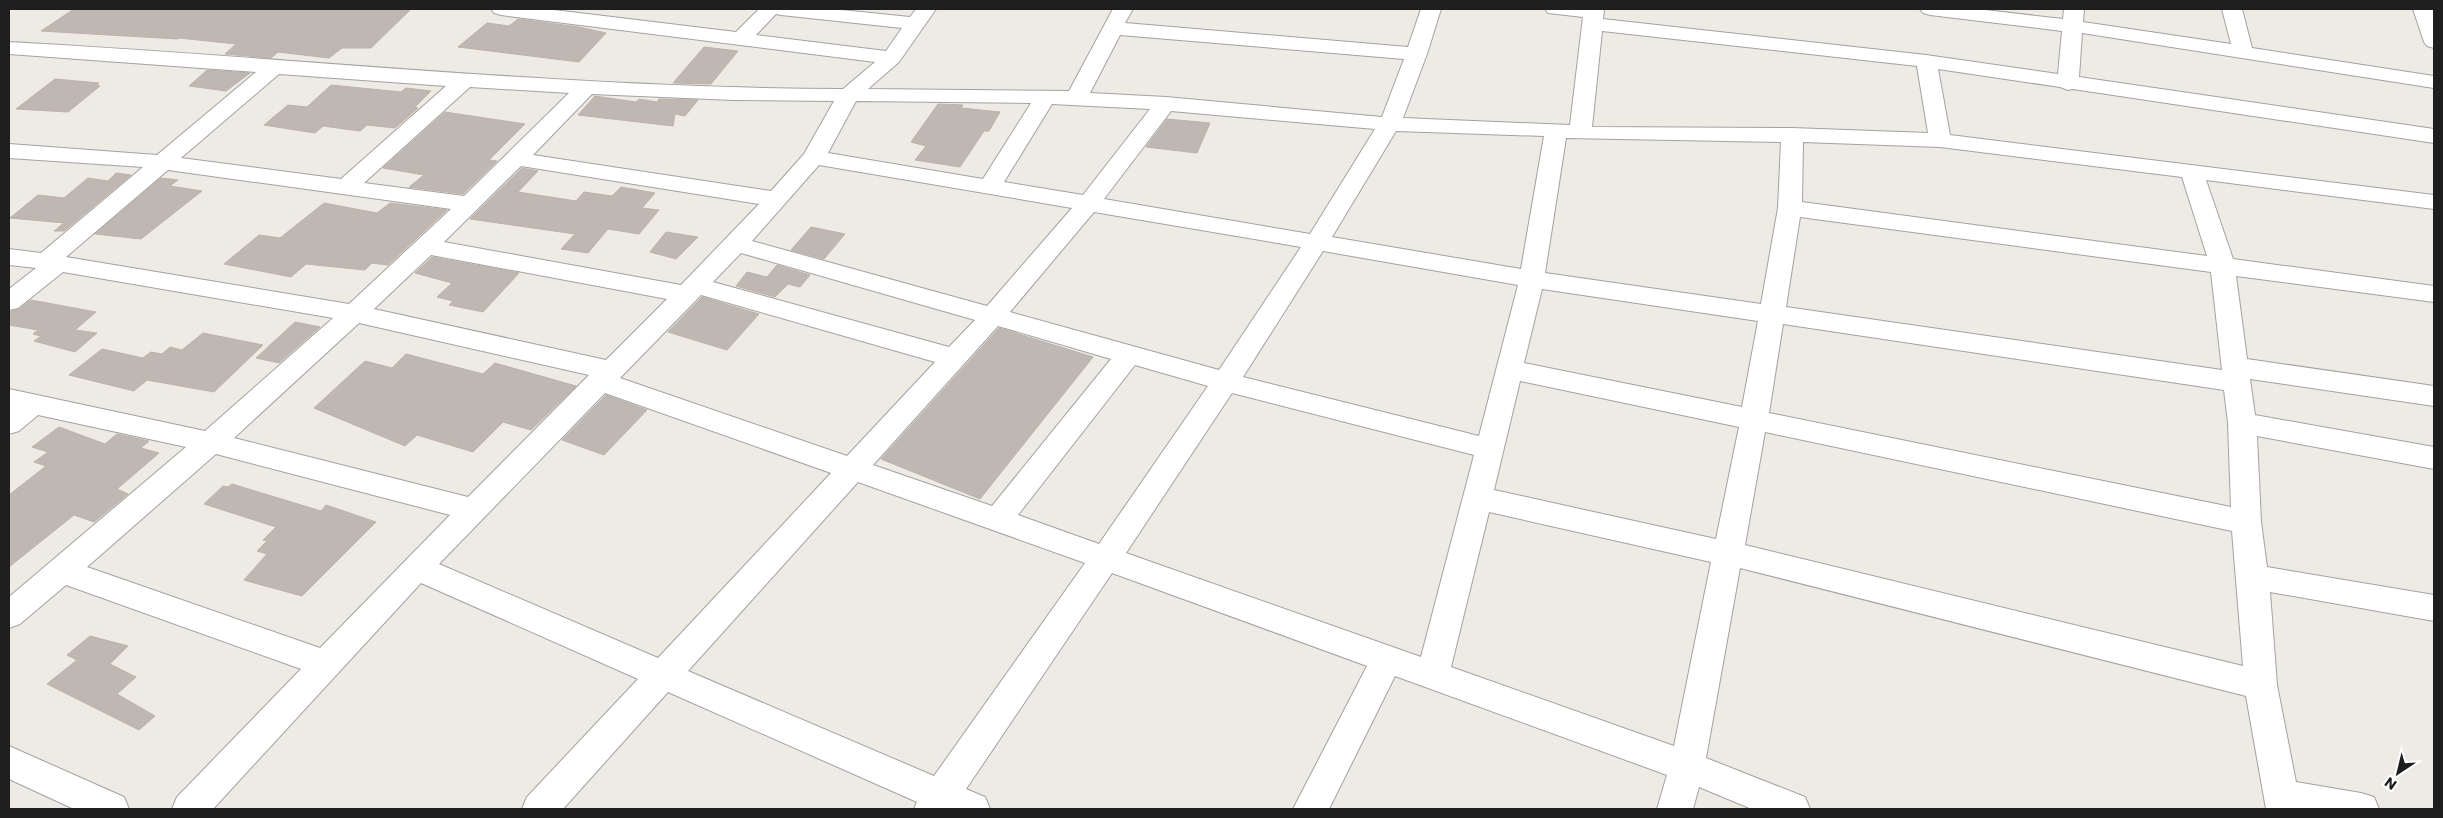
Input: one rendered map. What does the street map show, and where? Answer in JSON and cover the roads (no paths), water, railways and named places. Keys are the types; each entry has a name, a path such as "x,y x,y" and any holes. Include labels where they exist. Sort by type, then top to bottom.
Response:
{"street":[{"path":"501,9 892,58"},
{"path":"741,40 770,9"},
{"path":"781,9 921,16"},
{"path":"1076,98 1122,9"},
{"path":"937,803 1227,382 1318,243 1400,104 1430,9"},
{"path":"1555,9 2434,136"},
{"path":"1930,9 2073,18 2243,52 2434,82"},
{"path":"2232,9 2243,52"},
{"path":"2422,9 2434,42"},
{"path":"1433,676 1568,131 1593,15"},
{"path":"190,809 416,568 736,244 814,157 849,94 892,58 921,16"},
{"path":"2068,84 2073,18"},
{"path":"1113,28 1417,54"},
{"path":"9,48 466,80 768,95 849,94 1076,98 1166,103 1390,123 1568,131 1940,140 2434,202"},
{"path":"1926,62 1940,140"},
{"path":"9,302 162,162 275,67"},
{"path":"347,186 466,80"},
{"path":"9,615 210,442 354,313 517,159 588,86"},
{"path":"990,186 1045,97"},
{"path":"540,809 854,469 992,316 1090,202 1166,103"},
{"path":"1675,809 1687,766 1754,419 1770,314 1790,208 1792,135"},
{"path":"9,151 162,162 469,204"},
{"path":"814,157 1090,202 1532,279 1770,314 2236,374 2434,396"},
{"path":"517,159 775,199"},
{"path":"2191,171 2223,267 2242,423 2246,522 2253,577 2261,685 2282,802 2361,809"},
{"path":"1790,208 2434,294"},
{"path":"736,244 1227,382 1490,449"},
{"path":"424,246 691,290 954,358"},
{"path":"9,257 52,262 354,313 605,376 854,469 1687,766 1792,809"},
{"path":"998,520 1129,354"},
{"path":"1510,369 2246,522"},
{"path":"9,424 21,402 210,442 474,510"},
{"path":"2242,423 2434,458"},
{"path":"1477,498 1727,553 2261,685"},
{"path":"416,568 662,675 937,803 972,809"},
{"path":"62,571 327,664"},
{"path":"2253,577 2434,608"},
{"path":"1311,809 1386,660"},
{"path":"15,774 111,809"}]}
